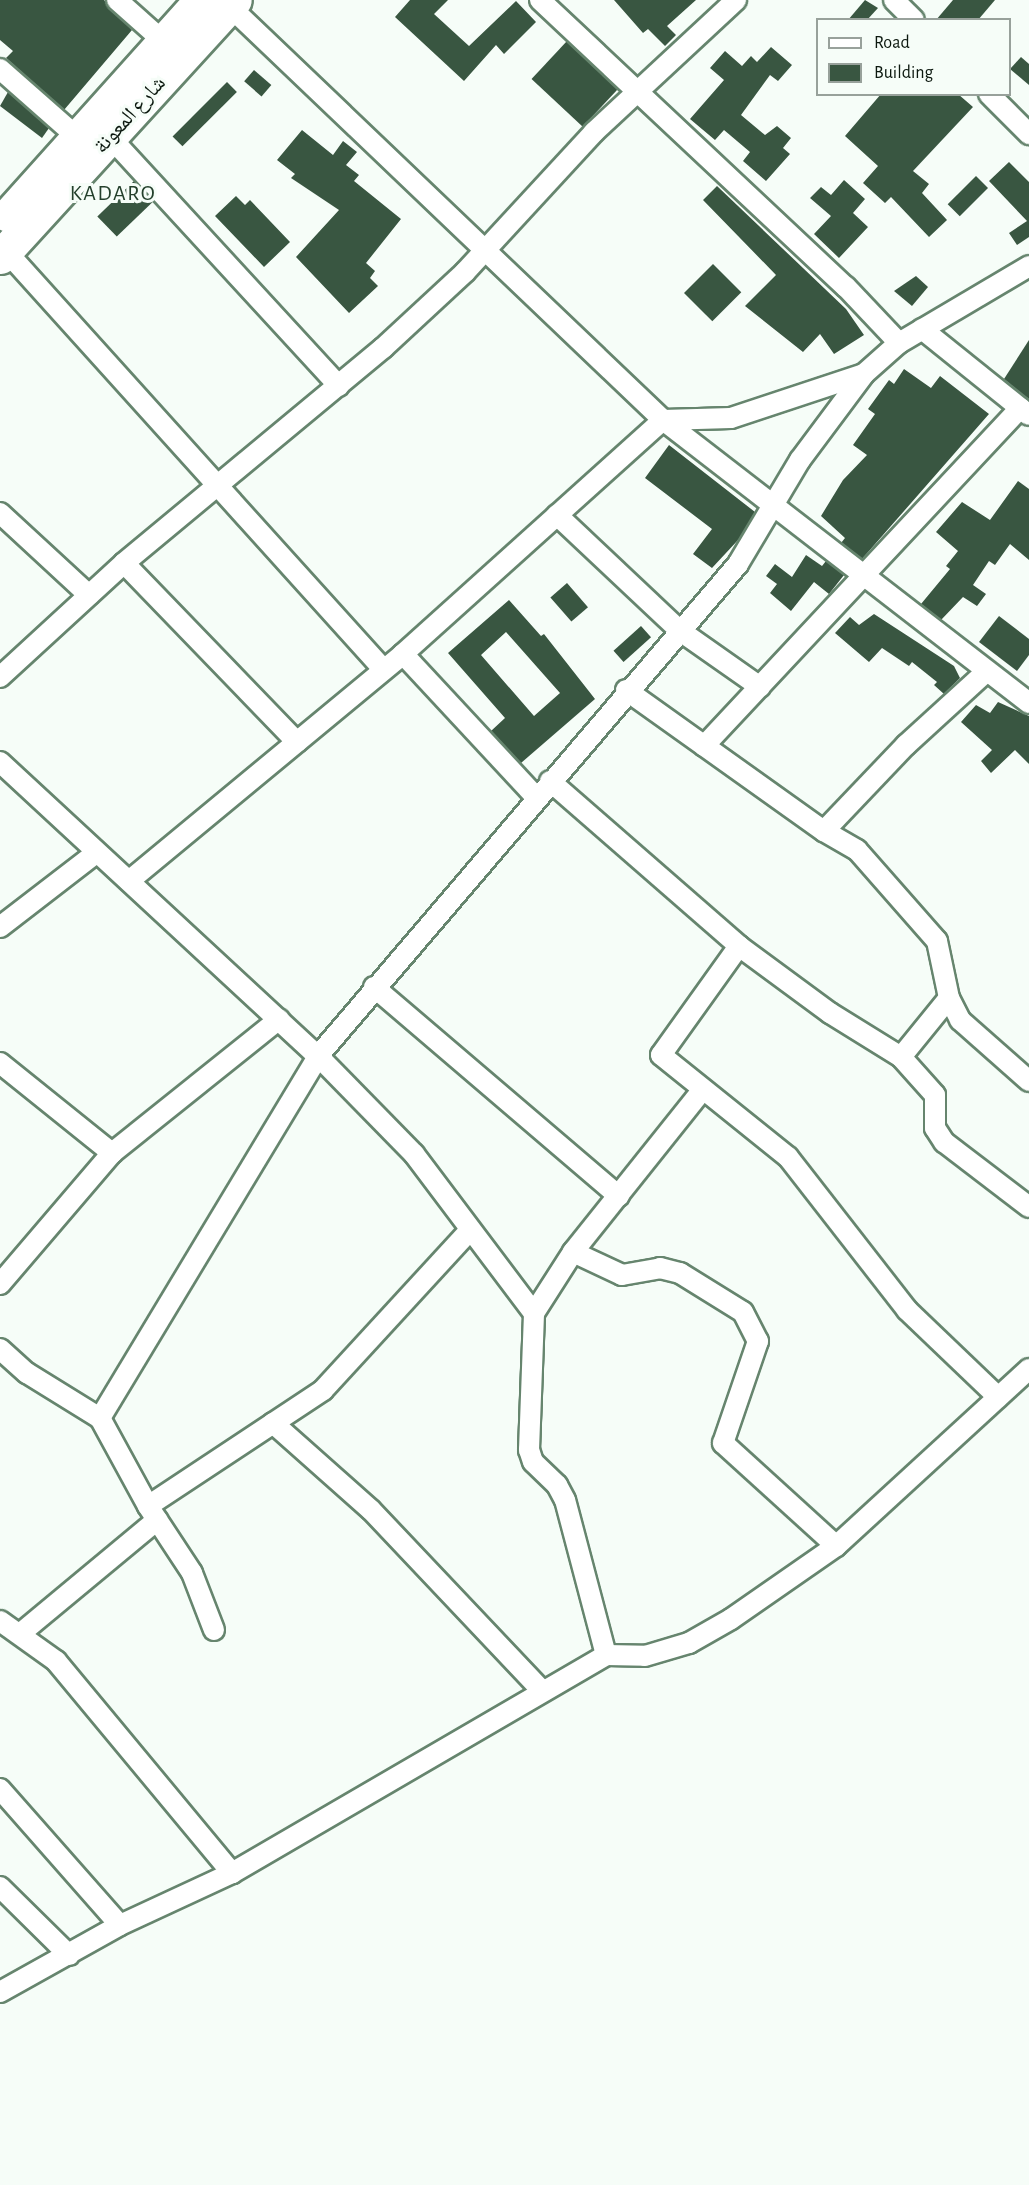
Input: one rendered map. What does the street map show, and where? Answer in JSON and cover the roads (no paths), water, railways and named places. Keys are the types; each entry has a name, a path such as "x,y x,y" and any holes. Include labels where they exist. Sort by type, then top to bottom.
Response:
{"highway":[{"name":"شارع المعونة","path":"2,244 77,137 164,41 222,2"},
{"name":"شارع المعونة","path":"2,244 110,137 222,2"}],"street":[{"path":"117,0 164,41"},
{"path":"540,0 639,90 898,343"},
{"path":"0,676 124,563 221,486 339,386 486,248 639,90 736,0"},
{"path":"894,0 912,18"},
{"path":"222,2 486,248 663,420 772,509 1029,703"},
{"path":"0,69 77,137"},
{"path":"991,96 1029,134"},
{"path":"110,137 339,386"},
{"path":"2,244 383,669"},
{"path":"100,1418 318,1056 626,690 738,564 811,444 864,374 898,343 1029,266"},
{"path":"704,746 1025,411 922,328"},
{"path":"129,881 403,654 663,420 731,418 864,374"},
{"path":"0,513 88,596"},
{"path":"557,515 679,630 760,687"},
{"path":"124,563 297,742"},
{"path":"403,654 536,797"},
{"path":"824,831 906,745 986,672"},
{"path":"626,690 824,831 857,850 937,941 949,998 960,1020 1029,1081"},
{"path":"0,762 96,853 279,1019 414,1154 469,1231 534,1313"},
{"path":"550,781 739,946 830,1012 901,1057 935,1095 935,1128 944,1142 1027,1202"},
{"path":"0,927 96,853"},
{"path":"739,946 661,1055 788,1157 907,1310 998,1398"},
{"path":"374,987 619,1196"},
{"path":"901,1057 949,998"},
{"path":"0,1284 112,1153 279,1019"},
{"path":"0,1063 112,1153"},
{"path":"606,1655 565,1500 533,1462 529,1450 534,1313 573,1252 703,1089"},
{"path":"21,1633 152,1513 343,1373 469,1231"},
{"path":"573,1252 622,1275 660,1268 680,1273 743,1312 758,1341 723,1443 836,1546"},
{"path":"0,1349 27,1373 100,1418 152,1513 192,1574 214,1630"},
{"path":"0,1992 120,1925 232,1873 541,1690 606,1655 645,1656 689,1643 836,1546 1029,1369"},
{"path":"273,1423 371,1510 541,1690"},
{"path":"0,1621 21,1633 56,1661 232,1873"},
{"path":"0,1789 120,1925"},
{"path":"0,1887 69,1955"}],"district":[{"name":"KADARO","path":"113,194"}]}
